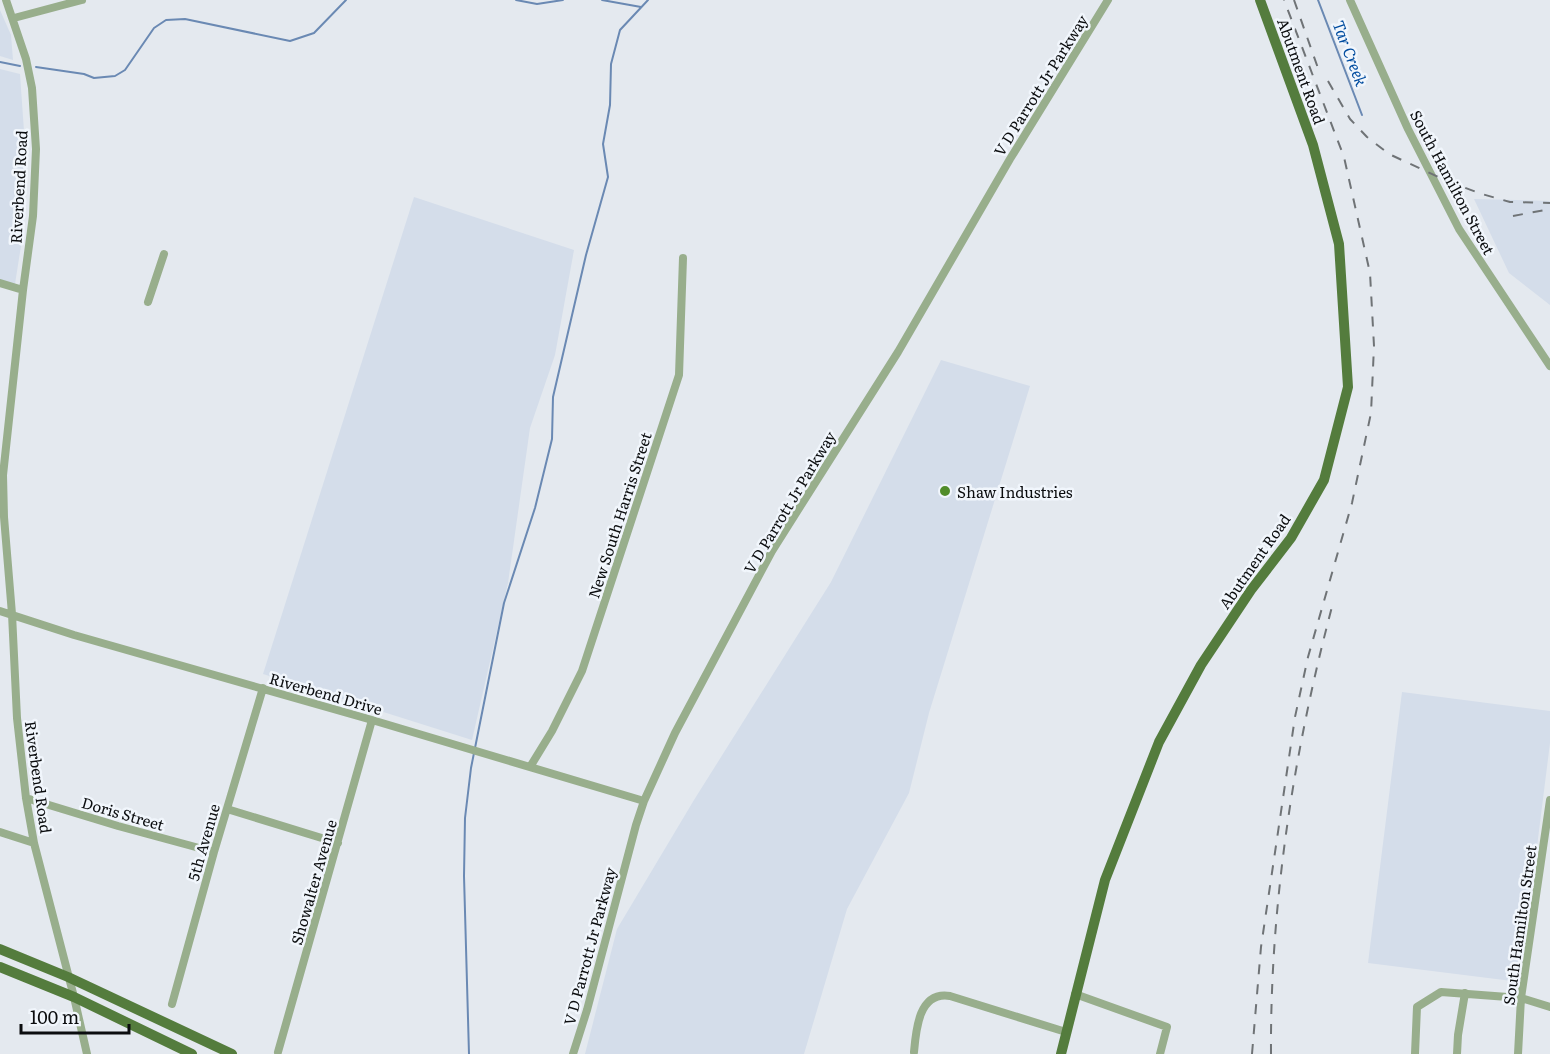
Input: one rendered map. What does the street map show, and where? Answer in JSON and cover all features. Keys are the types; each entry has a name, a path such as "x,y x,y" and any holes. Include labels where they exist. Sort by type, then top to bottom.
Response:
{"main road":[{"name":"Abutment Road","path":"1061,1054 1105,879 1159,742 1201,665 1251,590 1291,538 1324,480 1348,387 1339,244 1313,145 1260,0"},
{"path":"0,949 68,977 232,1054"},
{"path":"0,967 74,997 192,1054"}],"street":[{"name":"Riverbend Road","path":"6,0 14,18 32,88 36,149 33,216 3,475 17,718 26,798 34,843 87,1054"},
{"path":"14,18 81,0"},
{"name":"V D Parrott Jr Parkway","path":"573,1054 587,1010 629,848 644,801 675,733 772,551 898,352 1010,159 1108,0"},
{"name":"South Hamilton Street","path":"1350,0 1408,129 1459,229 1550,366"},
{"path":"148,302 164,254"},
{"name":"New South Harris Street","path":"530,767 552,731 582,671 679,375 683,258"},
{"path":"0,283 23,290"},
{"name":"Riverbend Drive","path":"0,611 85,639 263,688 644,801"},
{"name":"5th Avenue","path":"172,1004 226,809 263,688"},
{"name":"Showalter Avenue","path":"278,1052 372,720"},
{"name":"Doris Street","path":"26,798 214,852"},
{"name":"South Hamilton Street","path":"1518,1054 1521,998 1550,800"},
{"path":"226,809 338,843"},
{"path":"0,832 34,843"},
{"path":"1414,1054 1417,1007 1441,992 1521,998 1550,1007"},
{"path":"1457,1054 1465,993"},
{"path":"1075,994 1167,1027 1160,1054"},
{"path":"914,1052 915,1035 924,1006 938,996 950,996 1066,1032"}],"shaded area":[{"path":"0,10 11,35 13,60 0,56"},
{"path":"0,69 20,74 26,160 23,233 15,284 0,280"},
{"path":"414,197 574,250 555,355 530,428 508,583 472,740 263,674"},
{"path":"1474,199 1550,201 1550,305 1509,273"},
{"path":"941,360 1030,386 929,713 909,793 847,909 804,1054 585,1054 617,929 694,800 831,582"},
{"path":"1402,692 1550,711 1550,743 1520,982 1368,963"}],"waterway":[{"path":"36,67 84,74 94,78 115,76 125,70 154,28 166,20 185,19 290,41 314,33 346,0"},
{"path":"516,0 537,4 563,0"},
{"path":"602,0 641,7"},
{"path":"469,1054 464,876 465,818 471,768 504,603 535,508 552,439 553,397 586,255 608,177 603,144 610,105 611,64 620,30 648,0"},
{"name":"Tar Creek","path":"1318,0 1362,115"},
{"path":"0,62 20,66"}],"railway":[{"path":"1252,1054 1261,947 1295,717 1308,657 1352,503 1371,413 1374,346 1370,273 1344,157 1284,0"},
{"path":"1294,0 1319,71"},
{"path":"1328,81 1350,119 1367,137 1389,154 1449,182 1482,194 1510,202 1550,203"},
{"path":"1513,216 1550,209"},
{"path":"1271,1054 1275,940 1287,827 1307,714 1333,603"}],"place":[{"name":"Shaw Industries","path":"945,491"}]}
